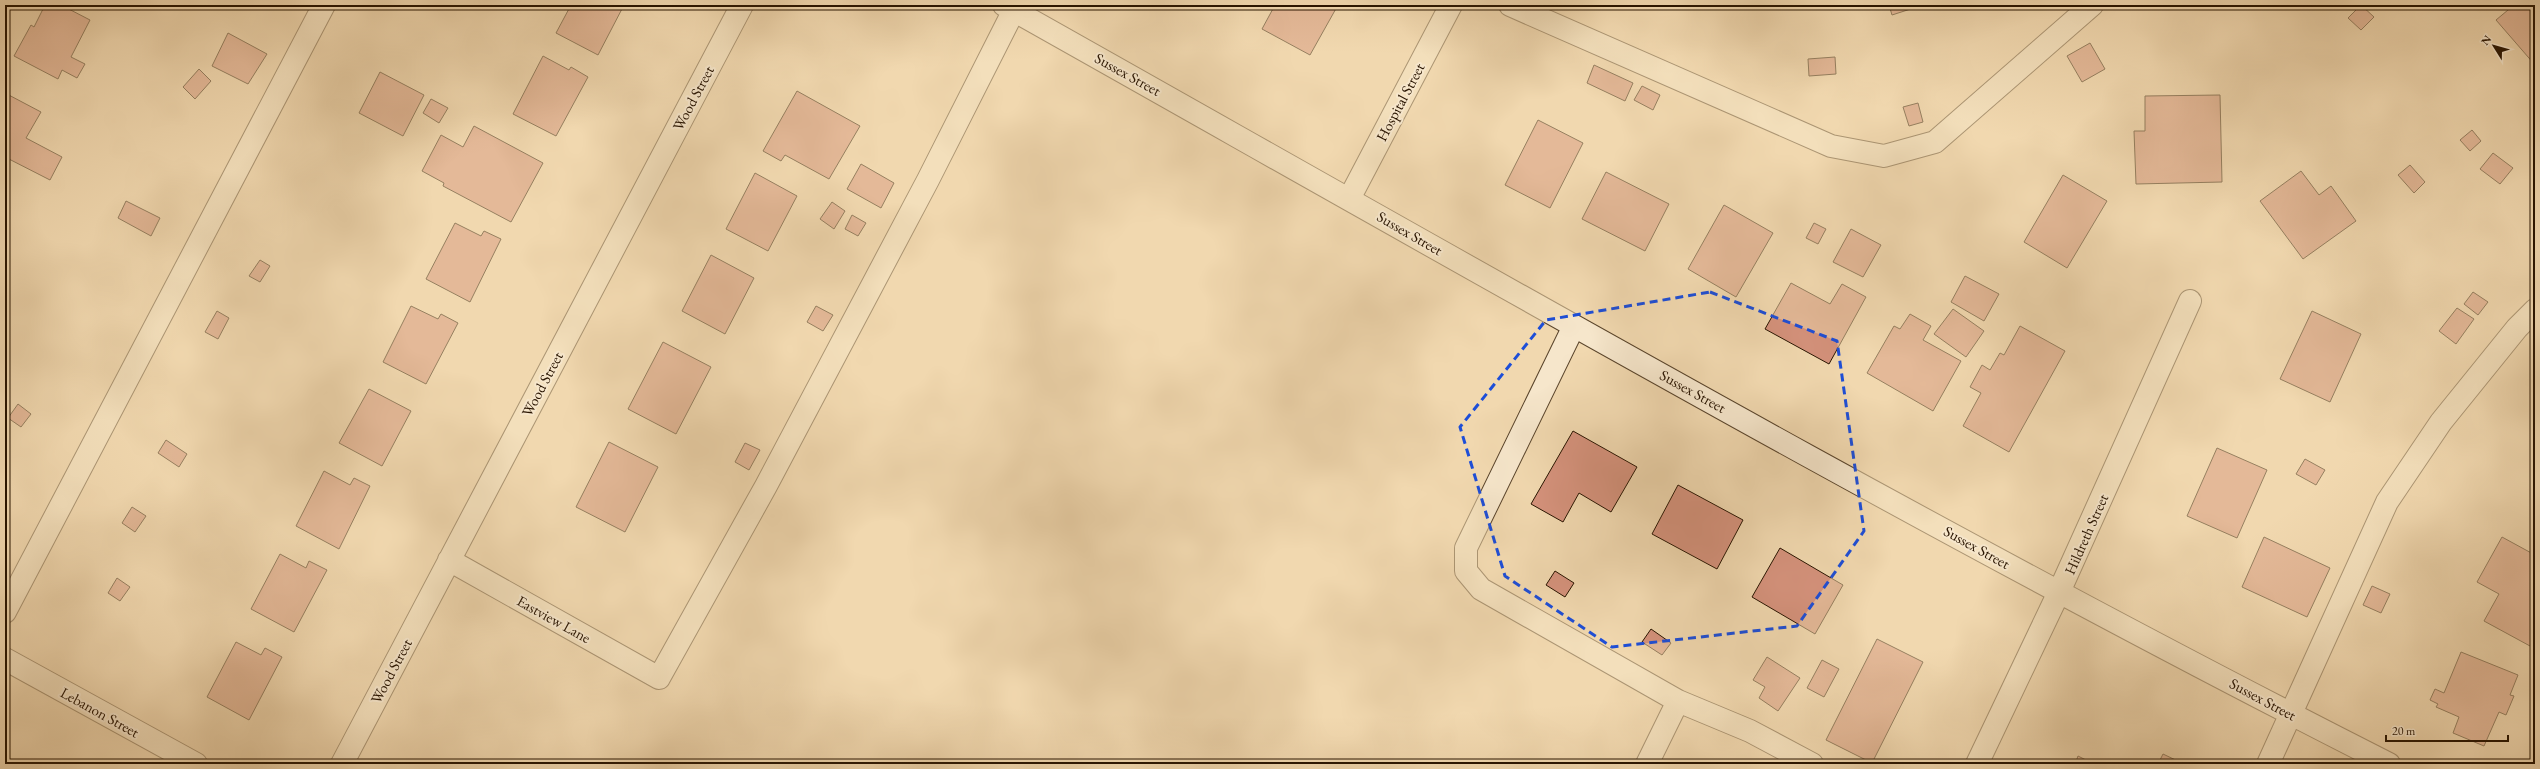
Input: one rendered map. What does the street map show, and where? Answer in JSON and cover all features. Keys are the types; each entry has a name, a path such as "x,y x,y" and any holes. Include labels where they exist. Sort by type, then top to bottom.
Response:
{"street":[{"path":"5,612 324,5"},
{"name":"Wood Street","path":"342,764 742,5"},
{"name":"Hospital Street","path":"1349,199 1451,5"},
{"path":"1510,5 1831,146 1884,156 1935,142 2092,5"},
{"name":"Eastview Lane","path":"449,560 659,678 766,486 928,180 1009,8"},
{"name":"Sussex Street","path":"1009,8 1574,326 2059,592 2389,764"},
{"name":"Hildreth Street","path":"1977,764 2059,592 2190,301"},
{"path":"2268,764 2387,502 2441,422 2517,328 2535,310"},
{"path":"1574,326 1466,548 1466,571 1481,589 1678,701 1750,731 1812,764"},
{"name":"Lebanon Street","path":"5,660 196,764"},
{"path":"1647,764 1678,701"}],"highlighted area":[{"path":"1710,292 1837,341 1864,531 1797,626 1612,647 1505,576 1460,427 1546,320"}],"building":[{"path":"45,5 61,5 90,20 71,57 85,64 77,78 62,70 58,79 14,56 31,25 34,27"},
{"path":"571,5 624,5 598,55 556,33"},
{"path":"1275,5 1338,5 1310,55 1262,29"},
{"path":"1889,5 1923,5 1892,15"},
{"path":"2361,5 2374,17 2361,30 2348,18"},
{"path":"2514,5 2535,5 2535,65 2496,20"},
{"path":"228,33 267,54 248,84 212,66"},
{"path":"2090,43 2105,69 2082,82 2067,56"},
{"path":"543,56 569,70 571,67 588,77 556,136 513,114"},
{"path":"1835,57 1836,74 1809,76 1808,59"},
{"path":"1594,65 1633,83 1625,101 1587,83"},
{"path":"199,69 211,81 195,99 183,87"},
{"path":"380,72 424,95 403,136 359,113"},
{"path":"1642,86 1660,95 1653,110 1634,100"},
{"path":"797,91 860,126 829,179 785,155 781,161 763,151"},
{"path":"5,93 41,112 26,138 62,157 50,180 5,157"},
{"path":"2220,95 2222,182 2136,184 2134,131 2145,131 2145,96"},
{"path":"431,99 448,108 439,123 423,113"},
{"path":"1918,103 1923,122 1909,126 1903,107"},
{"path":"1538,120 1583,143 1550,208 1505,185"},
{"path":"474,126 543,163 511,222 443,186 444,183 422,171 441,135 463,147"},
{"path":"2472,130 2481,141 2470,151 2460,140"},
{"path":"2493,153 2513,168 2500,184 2480,169"},
{"path":"861,164 894,183 881,208 847,189"},
{"path":"2410,165 2425,182 2414,193 2398,175"},
{"path":"2301,171 2319,195 2331,186 2356,221 2303,259 2260,201"},
{"path":"1606,172 1669,204 1645,251 1582,219"},
{"path":"755,173 797,196 768,251 726,229"},
{"path":"2063,175 2107,201 2067,268 2024,242"},
{"path":"126,201 160,218 151,236 118,218"},
{"path":"832,202 845,211 834,229 820,219"},
{"path":"1724,205 1773,233 1736,297 1688,269"},
{"path":"852,215 866,223 858,236 845,229"},
{"path":"455,223 481,236 484,231 501,239 470,302 426,279"},
{"path":"1814,223 1826,229 1818,244 1806,238"},
{"path":"1851,229 1881,245 1863,277 1833,262"},
{"path":"711,255 754,278 725,334 682,311"},
{"path":"260,260 270,266 260,282 249,276"},
{"path":"1965,276 1999,294 1984,321 1951,302"},
{"path":"1791,283 1830,304 1842,284 1866,297 1829,364 1765,329"},
{"path":"2473,292 2488,302 2478,315 2464,304"},
{"path":"411,306 438,319 441,314 458,323 426,384 383,362"},
{"path":"816,306 833,315 823,331 807,322"},
{"path":"2457,308 2474,319 2456,344 2439,331"},
{"path":"1953,309 1984,331 1966,357 1934,334"},
{"path":"217,311 229,318 218,339 205,332"},
{"path":"2312,311 2361,334 2330,402 2280,379"},
{"path":"1910,314 1931,326 1923,340 1961,361 1933,411 1867,373 1894,326 1900,329"},
{"path":"2020,326 2065,351 2009,452 1963,426 1981,393 1970,387 1982,365 1990,370 2000,353 2004,355"},
{"path":"663,342 711,367 676,434 628,409"},
{"path":"369,389 411,411 382,466 339,443"},
{"path":"18,404 31,414 21,427 8,418"},
{"path":"1573,431 1637,467 1611,512 1579,493 1563,522 1531,504"},
{"path":"166,440 187,454 179,467 158,453"},
{"path":"609,442 658,467 625,532 576,507"},
{"path":"745,443 760,450 749,470 735,462"},
{"path":"2217,448 2267,470 2237,538 2187,516"},
{"path":"2305,459 2325,470 2316,485 2296,474"},
{"path":"324,471 350,485 354,478 370,486 339,549 296,526"},
{"path":"1678,485 1743,520 1717,569 1652,534"},
{"path":"132,507 146,516 135,532 122,523"},
{"path":"2264,537 2330,568 2307,617 2242,587"},
{"path":"2502,537 2535,555 2535,636 2530,646 2484,621 2499,594 2477,582"},
{"path":"1780,548 1843,585 1815,634 1752,597"},
{"path":"280,554 306,568 309,561 327,570 294,632 251,609"},
{"path":"1555,571 1574,583 1565,597 1546,585"},
{"path":"117,578 130,587 120,601 108,593"},
{"path":"2372,586 2390,594 2381,613 2363,605"},
{"path":"1651,629 1671,643 1662,655 1642,642"},
{"path":"1877,639 1923,662 1872,763 1826,740"},
{"path":"236,642 261,655 265,648 282,657 249,720 207,697"},
{"path":"2461,652 2518,675 2510,695 2514,696 2506,715 2499,712 2484,746 2453,733 2459,717 2436,707 2438,704 2430,700 2435,689 2444,693"},
{"path":"1767,657 1800,678 1778,711 1759,698 1765,687 1753,680"},
{"path":"1822,660 1839,669 1824,697 1807,688"},
{"path":"2163,754 2184,764 2158,764"},
{"path":"2078,756 2094,764 2075,764"}]}
